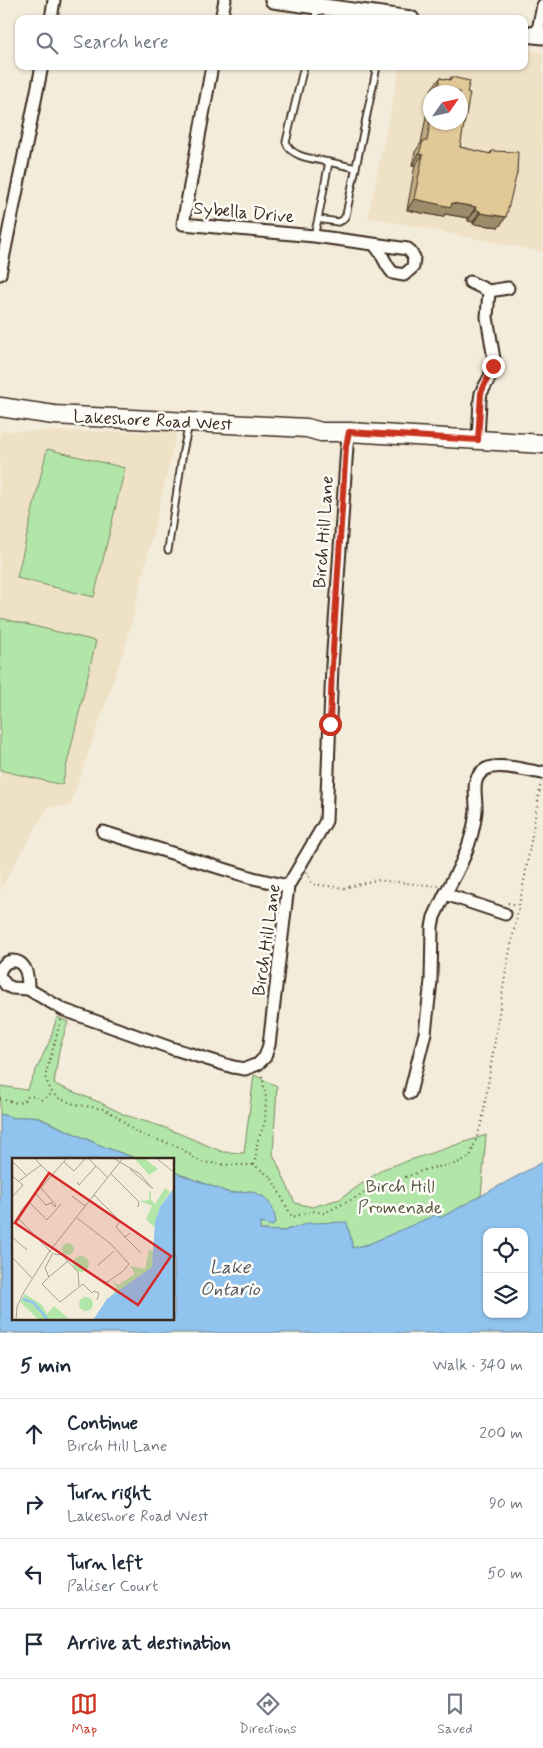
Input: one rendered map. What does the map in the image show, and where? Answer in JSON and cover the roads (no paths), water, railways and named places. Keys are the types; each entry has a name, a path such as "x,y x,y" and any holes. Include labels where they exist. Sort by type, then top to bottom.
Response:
{"main road":[{"path":"273,0 316,12 359,15"},
{"name":"Lakeshore Road West","path":"0,407 54,415 307,428 320,432 349,432 543,444"}],"street":[{"path":"52,15 54,0"},
{"path":"222,15 225,0"},
{"path":"535,35 543,5"},
{"path":"0,274 41,70"},
{"name":"Sybella Drive","path":"211,70 183,224 314,236 373,244"},
{"path":"470,282 489,291 508,288"},
{"path":"478,440 481,393 490,377 494,359 487,317 489,291"},
{"name":"Birch Hill Lane","path":"0,977 6,985 12,988 28,989 64,1010 171,1048 233,1067 245,1069 258,1064 265,1057 270,1045 288,886 326,821 332,666 346,446 349,432"},
{"path":"410,1093 425,1033 431,982 432,927 434,917 471,841 476,808 475,780 480,773 494,766 543,773"},
{"path":"103,832 253,878 288,886"},
{"path":"446,891 504,908"},
{"path":"0,971 3,965 8,962 15,961 20,963 27,972 28,989"}],"lane":[{"path":"303,70 286,142 288,148 295,154 356,168"},
{"path":"318,219 338,222 343,220 346,215 376,70"},
{"path":"314,236 329,162"},
{"path":"168,550 189,422"}],"water":[{"name":"Lake Ontario","path":"0,1114 14,1118 34,1116 107,1148 135,1158 12,1158 12,1320 175,1320 175,1172 230,1193 251,1191 264,1197 272,1206 276,1221 273,1226 260,1223 260,1230 283,1231 309,1223 347,1222 353,1248 369,1244 437,1214 440,1218 543,1162 543,1333 0,1333"}],"park label":[{"name":"Birch Hill Promenade","path":"400,1196"}]}
